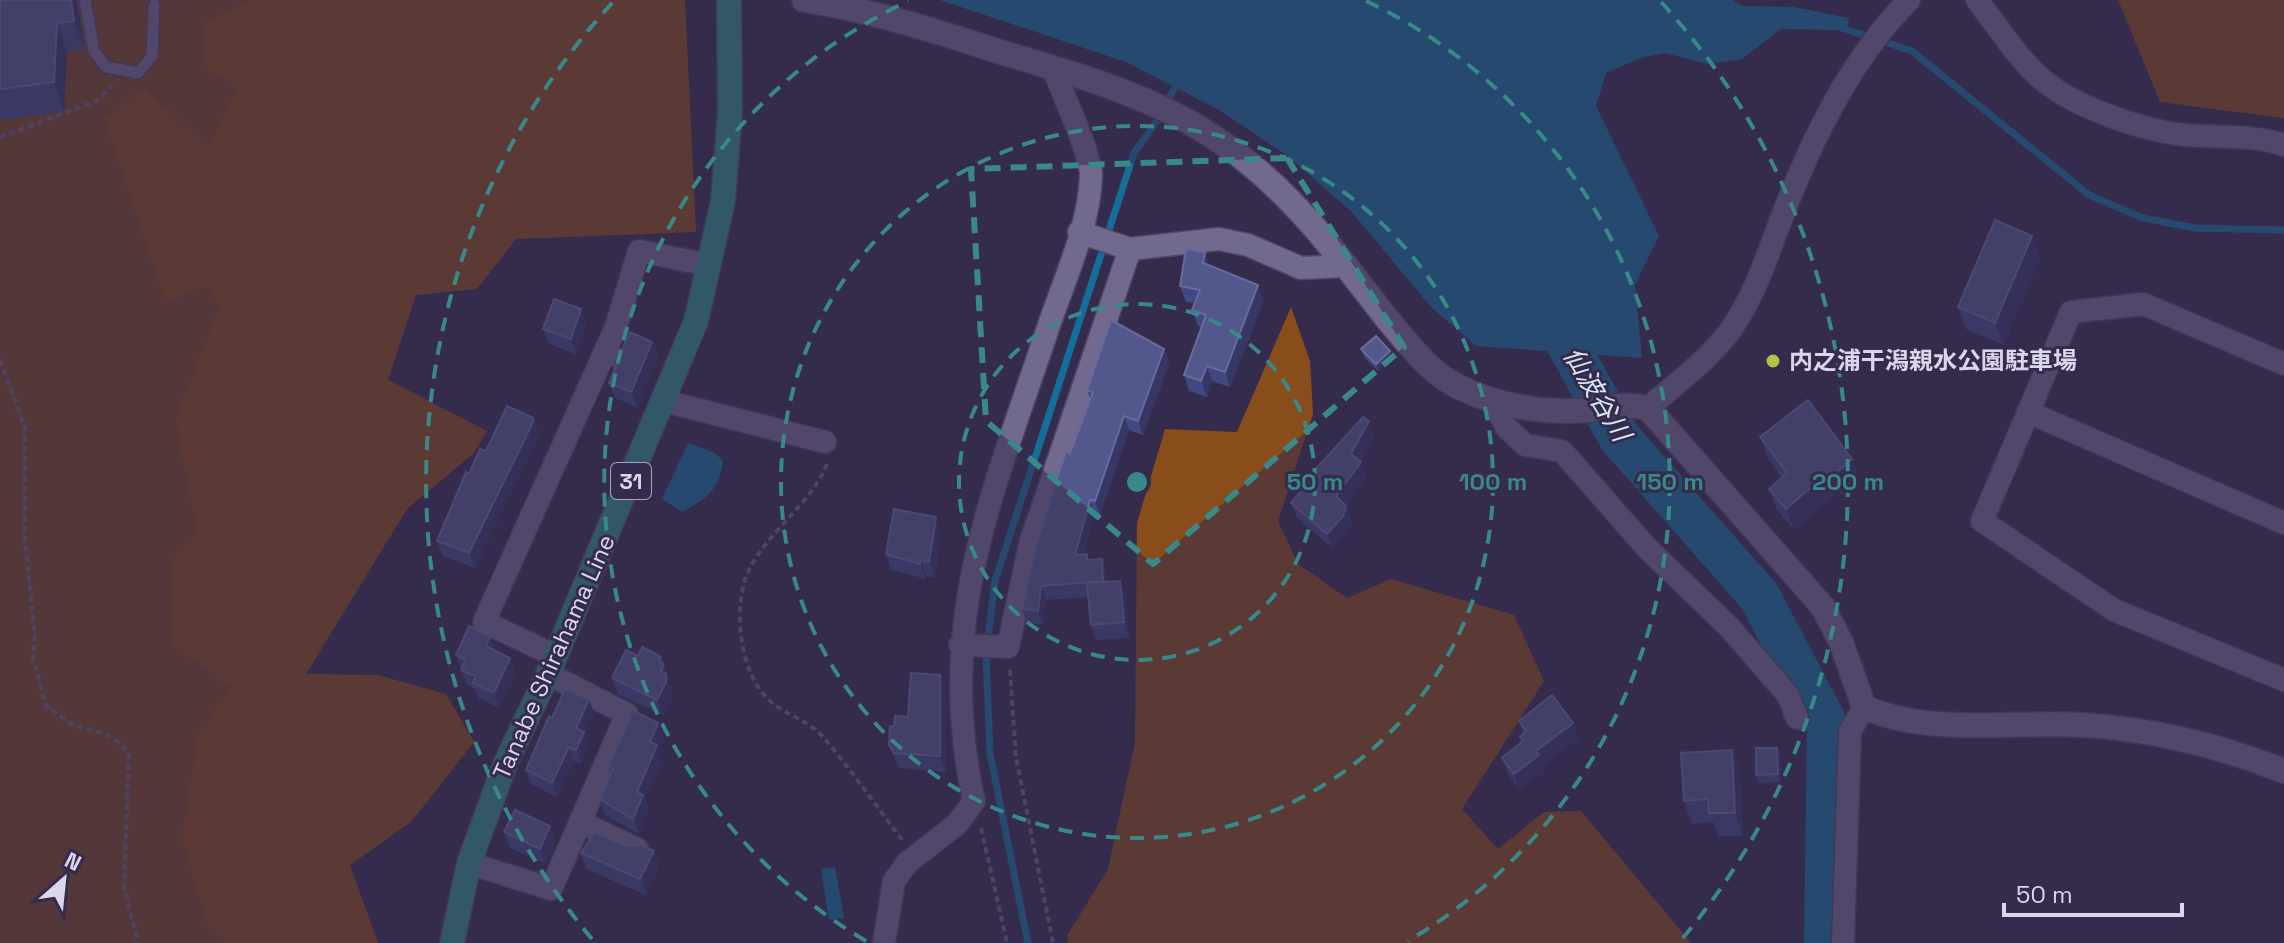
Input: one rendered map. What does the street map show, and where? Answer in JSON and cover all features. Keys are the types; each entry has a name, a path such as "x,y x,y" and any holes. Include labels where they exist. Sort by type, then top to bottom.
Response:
{"main road":[{"name":"Tanabe Shirahama Line","path":"452,943 469,863 506,762 552,665 696,321 723,201 728,142 729,0"}],"street":[{"path":"804,0 844,6 915,25 1053,68 1121,90 1191,121 1236,149 1291,201 1424,363 1456,387 1498,401 1550,411 1638,406 1709,354 1731,329 1758,279 1819,132 1856,69 1909,0"},
{"path":"1977,0 2044,81 2093,108 2136,127 2186,135 2242,136 2284,145"},
{"path":"884,943 894,881 915,857 957,824 974,801 965,760 966,645 977,538 1085,234 1091,173 1053,68"},
{"path":"1085,234 1125,247 1219,239 1248,245 1301,268 1344,266"},
{"path":"966,645 1003,647 1030,544 1125,247"},
{"path":"469,863 551,889 627,714 484,622 616,327 639,251 709,265"},
{"path":"2284,364 2143,304 2071,312 1982,521 2114,610 2284,680"},
{"path":"664,401 825,442"},
{"path":"1498,401 1506,427 1525,445 1562,451 1647,548 1729,627 1788,695 1797,718"},
{"path":"1638,406 1823,607 1841,642 1864,707 1893,720 2082,725 2156,732 2221,747 2284,771"},
{"path":"2028,412 2284,523"},
{"path":"1843,943 1850,731 1864,707"},
{"path":"580,822 637,849"}],"lane":[{"path":"85,0 94,51 106,67 138,73 152,56 154,5"}],"path":[{"path":"0,137 97,101 125,70"},
{"path":"0,360 25,428 25,541 37,673 46,706 59,719 103,733 120,743 129,756 124,887 138,943"},
{"path":"825,442 829,459 821,478 749,570 742,592 745,647 753,677 765,696 822,735 915,857"},
{"path":"1003,647 1016,757 1053,943"},
{"path":"974,801 981,811 1007,943"}],"highlighted area":[{"path":"1287,158 1404,347 1153,564 986,421 971,169"}],"shaded area":[{"path":"0,0 464,0 327,47 269,943 0,943"},
{"path":"255,0 685,0 696,232 516,239 477,289 416,295 388,380 487,431 473,454 407,509 306,674 378,675 446,694 474,742 411,822 350,865 378,943 227,943 210,929 182,839 198,737 232,687 172,643 170,563 198,535 176,419 219,308 208,285 165,301 105,118 144,89 210,149 237,88 204,65 207,21"},
{"path":"2118,0 2284,0 2284,118 2160,102"},
{"path":"1291,307 1310,361 1313,414 1278,521 1298,564 1347,598 1391,579 1514,615 1544,681 1462,809 1498,849 1544,812 1581,811 1691,943 1068,943 1067,936 1108,869 1135,743 1137,523 1165,429 1237,432"}],"water":[{"path":"940,0 1733,0 1742,6 1794,7 1849,18 1847,30 1781,29 1742,59 1708,64 1665,53 1640,58 1606,73 1596,106 1659,236 1635,285 1642,358 1476,346 1431,307 1351,211 1289,157 1219,110 1126,62"},
{"path":"688,443 715,453 723,461 715,486 698,503 682,512 662,499"},
{"path":"835,867 844,918 829,920 821,869"}],"building":[{"path":"0,0 71,0 74,21 57,23 54,82 0,89"},
{"path":"1995,220 2032,236 1995,323 1958,307"},
{"path":"1186,249 1205,252 1203,263 1258,285 1225,372 1207,366 1201,381 1184,375 1206,315 1192,310 1200,290 1180,286"},
{"path":"554,299 581,309 571,339 543,329"},
{"path":"1111,320 1164,349 1138,421 1124,416 1095,501 1090,500 1075,555 1087,554 1087,560 1102,559 1103,581 1041,586 1038,611 1022,609 1035,548 1066,451 1070,453 1093,392 1087,390"},
{"path":"630,332 652,342 631,392 609,383 619,348 622,350"},
{"path":"1376,336 1390,351 1376,364 1361,349"},
{"path":"1808,400 1852,459 1835,474 1831,470 1786,509 1769,489 1787,473 1760,437"},
{"path":"507,406 533,418 533,422 469,553 437,541 466,472 469,474 480,449 486,451"},
{"path":"1363,417 1369,421 1351,454 1361,462 1336,496 1346,506 1343,516 1327,534 1291,503 1306,486 1303,483"},
{"path":"894,509 936,517 929,562 921,560 920,564 886,554"},
{"path":"1120,581 1124,622 1091,625 1087,583"},
{"path":"469,626 490,636 486,646 510,658 494,693 473,683 476,676 461,670 466,659 456,655"},
{"path":"642,647 661,657 659,661 664,664 661,671 666,674 666,682 657,700 612,678 626,650 638,656"},
{"path":"911,673 940,675 940,756 894,753 889,745 890,726 894,727 895,716 908,717"},
{"path":"565,689 589,699 576,728 584,732 576,750 569,747 552,783 526,770 549,716 552,718"},
{"path":"1552,695 1573,723 1536,751 1539,755 1514,774 1502,758 1523,741 1520,737 1526,731 1519,721"},
{"path":"633,711 658,723 650,742 657,745 637,792 643,795 633,819 600,799 613,769 608,767"},
{"path":"1756,748 1777,748 1778,774 1756,775"},
{"path":"1732,750 1735,813 1709,813 1708,799 1684,801 1681,753"},
{"path":"515,810 550,826 540,849 504,832"},
{"path":"595,832 625,846 640,845 654,851 640,879 581,853"}],"waterway":[{"path":"1839,27 1912,51 2089,195 2143,218 2195,228 2284,230"},
{"path":"1028,943 990,753 986,655 995,581 1134,153 1161,115 1178,81"},
{"name":"仙波谷川","path":"1544,302 1619,437 1759,596 1828,726 1825,943"}],"place":[{"name":"内之浦干潟親水公園駐車場","path":"1773,361"}]}
